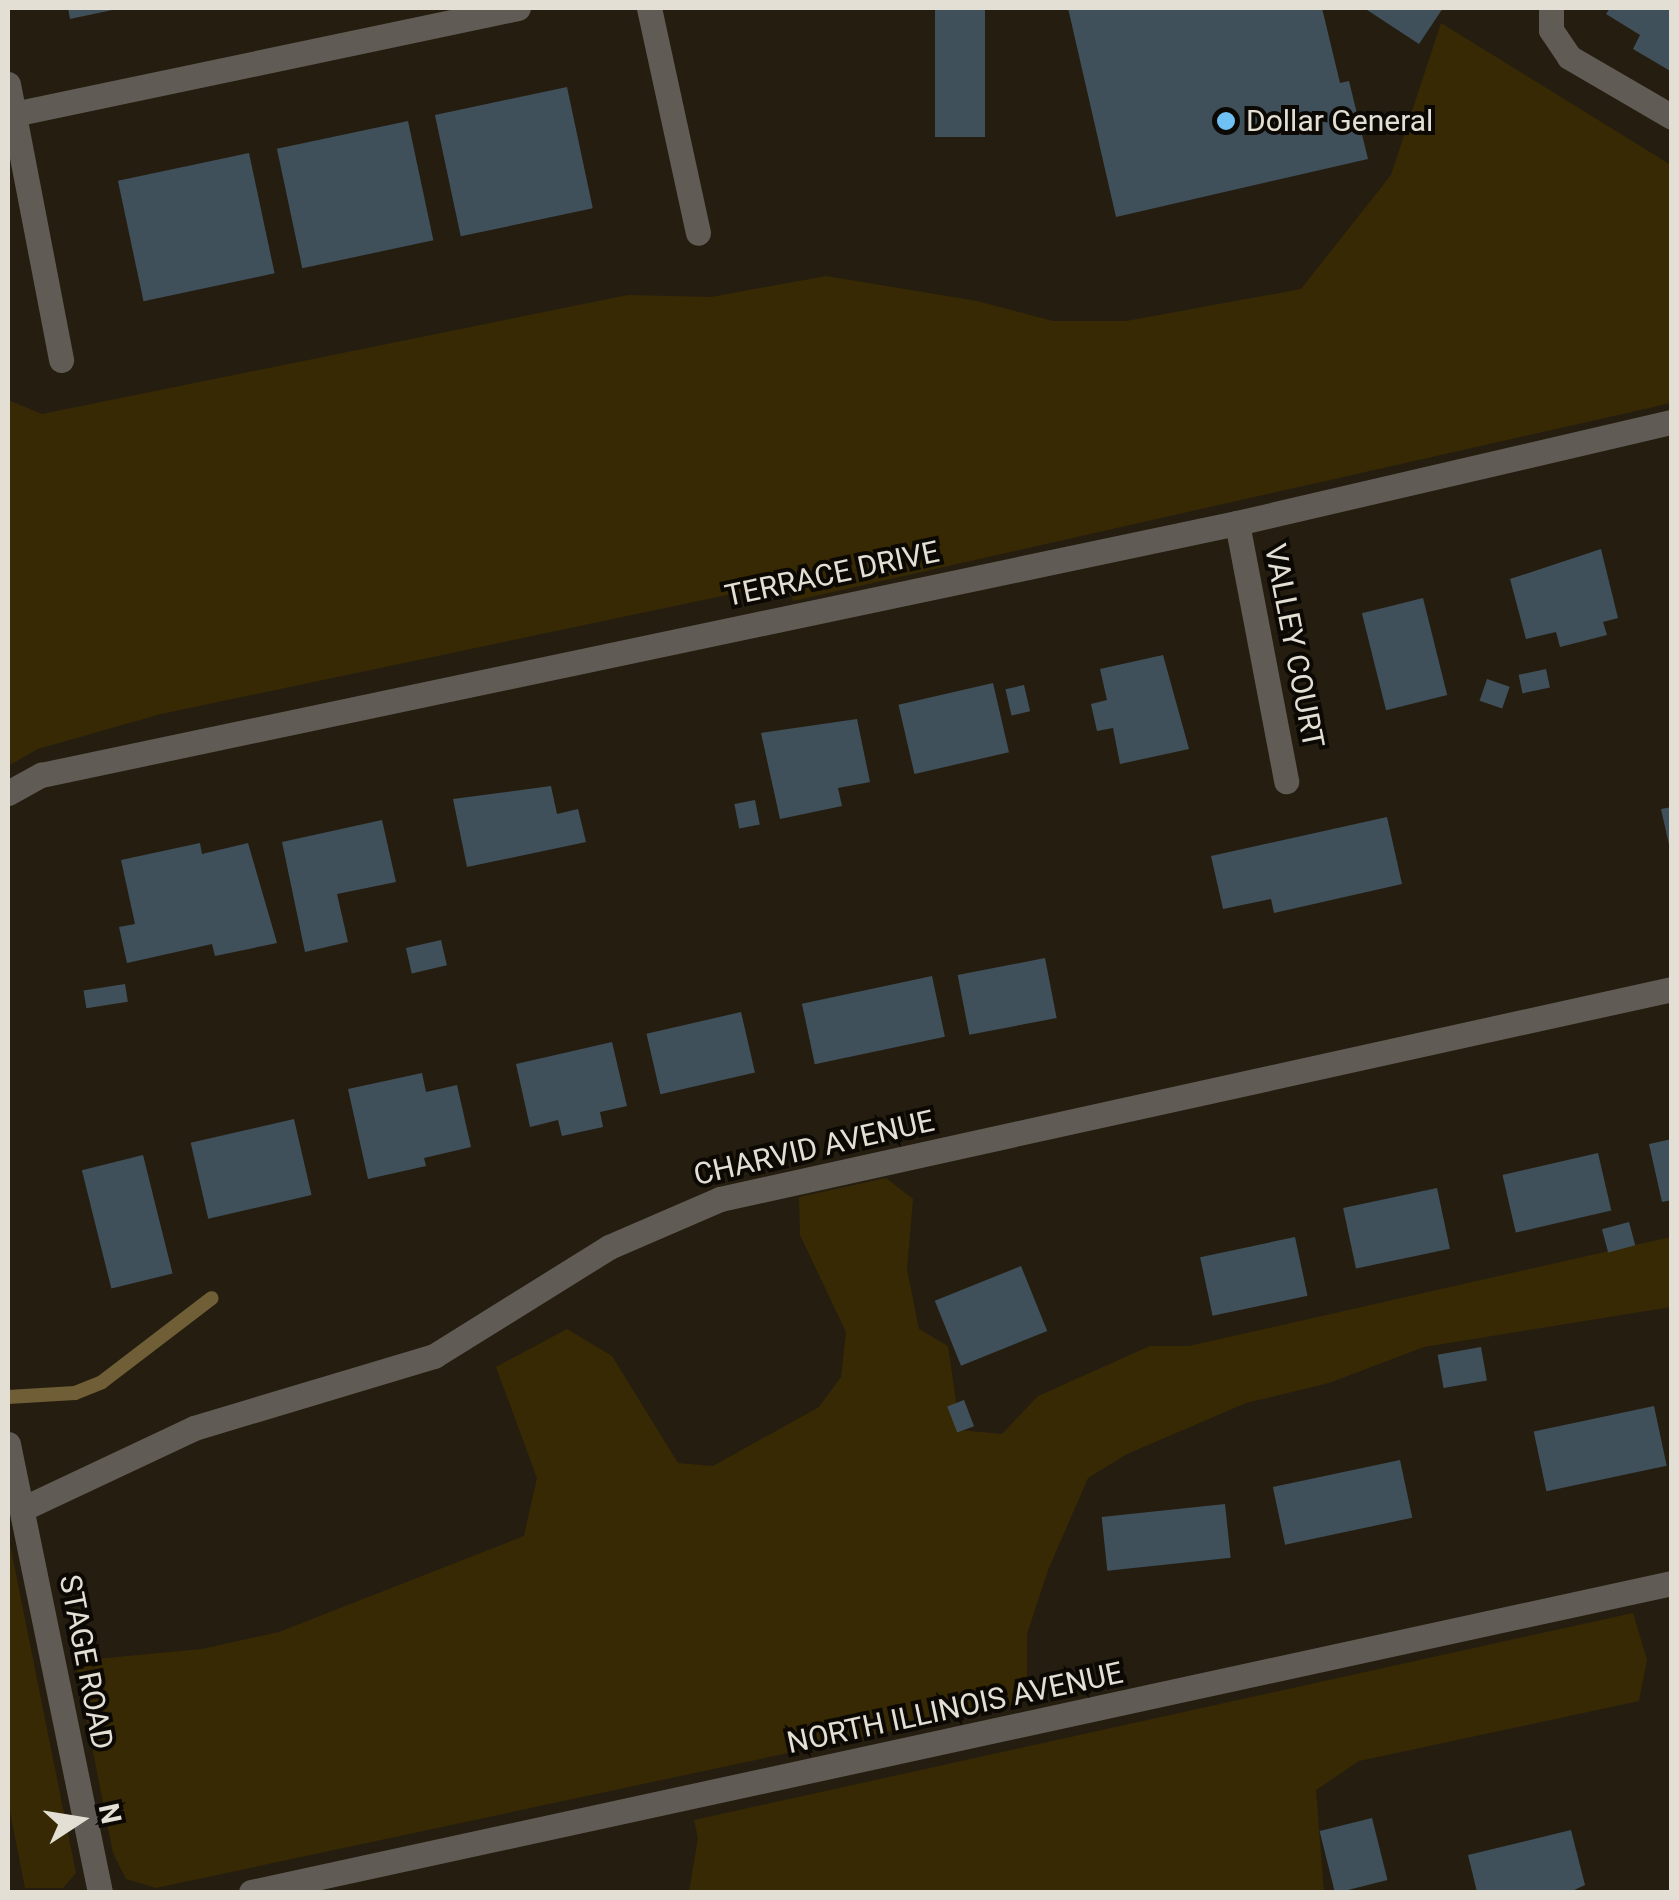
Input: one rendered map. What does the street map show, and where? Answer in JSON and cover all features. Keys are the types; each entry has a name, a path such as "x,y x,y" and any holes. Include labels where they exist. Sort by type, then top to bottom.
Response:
{"street":[{"path":"9,115 518,8"},
{"path":"649,8 698,233"},
{"path":"1552,8 1551,30 1569,57 1672,117"},
{"path":"8,84 9,115 62,360"},
{"name":"TERRACE DRIVE","path":"8,793 42,775 1238,523 1672,422"},
{"name":"VALLEY COURT","path":"1238,523 1286,781"},
{"name":"CHARVID AVENUE","path":"22,1509 212,1422 434,1356 609,1247 720,1199 1672,990"},
{"name":"STAGE ROAD","path":"8,1444 100,1892"},
{"name":"NORTH ILLINOIS AVENUE","path":"251,1892 1672,1583"}],"shaded area":[{"path":"1441,23 1671,165 1671,403 793,601 789,582 161,714 38,749 8,766 8,400 42,414 628,295 711,297 826,276 977,301 1053,321 1126,321 1301,289 1391,175"},
{"path":"886,1178 913,1199 907,1269 919,1329 948,1346 960,1430 1002,1434 1038,1396 1150,1346 1189,1346 1671,1237 1671,1307 1424,1347 1329,1383 1246,1403 1127,1454 1088,1478 1048,1570 1027,1634 1027,1702 156,1888 126,1879 113,1853 75,1661 202,1649 279,1632 524,1536 537,1478 496,1367 567,1329 612,1356 678,1463 713,1466 819,1407 841,1377 846,1332 800,1235 799,1197"},
{"path":"8,1534 76,1873 63,1888 25,1888 8,1802"},
{"path":"1633,1613 1647,1660 1639,1701 1359,1761 1316,1790 1324,1892 689,1892 698,1838 694,1820"}],"building":[{"path":"68,8 117,8 117,9 70,19"},
{"path":"935,8 985,8 985,137 935,137"},
{"name":"Dollar General","path":"1068,8 1322,8 1340,83 1349,81 1368,159 1116,217"},
{"path":"1364,8 1443,8 1419,44"},
{"path":"1610,8 1672,8 1672,72 1633,49 1640,35 1606,14"},
{"path":"567,87 593,208 461,236 435,115"},
{"path":"408,121 433,240 302,268 277,149"},
{"path":"249,153 275,273 144,301 118,181"},
{"path":"1601,549 1618,618 1603,622 1607,635 1560,647 1556,632 1526,639 1510,579"},
{"path":"1423,598 1447,695 1386,710 1362,613"},
{"path":"1163,655 1189,749 1120,764 1113,728 1097,731 1091,704 1107,700 1100,669"},
{"path":"1546,669 1550,688 1523,693 1519,675"},
{"path":"1487,679 1510,687 1502,709 1480,701"},
{"path":"993,683 1009,752 914,774 898,705"},
{"path":"1024,685 1030,711 1012,716 1005,689"},
{"path":"857,719 870,782 838,788 842,806 780,819 761,733"},
{"path":"551,786 557,814 578,809 586,842 467,867 453,799"},
{"path":"755,800 760,825 739,829 734,804"},
{"path":"1672,807 1672,849 1670,849 1661,809"},
{"path":"1387,817 1402,884 1274,913 1271,899 1223,909 1211,856"},
{"path":"382,820 396,882 337,894 348,942 305,952 282,842"},
{"path":"200,843 202,854 248,843 277,943 215,956 212,944 127,963 119,927 135,924 121,860"},
{"path":"441,940 447,965 412,973 406,948"},
{"path":"1045,958 1057,1018 969,1035 958,975"},
{"path":"932,976 945,1037 815,1064 802,1004"},
{"path":"125,984 128,1002 86,1008 84,991"},
{"path":"741,1012 755,1072 660,1094 646,1034"},
{"path":"612,1042 627,1106 600,1112 603,1127 562,1136 558,1120 530,1127 516,1064"},
{"path":"422,1073 426,1092 457,1085 471,1147 424,1158 426,1166 368,1179 348,1089"},
{"path":"294,1119 312,1195 208,1219 191,1143"},
{"path":"1672,1139 1672,1200 1662,1202 1649,1144"},
{"path":"1598,1153 1611,1210 1516,1233 1503,1175"},
{"path":"143,1155 173,1273 111,1289 82,1170"},
{"path":"1437,1188 1450,1249 1356,1269 1343,1208"},
{"path":"1629,1222 1635,1245 1608,1252 1602,1229"},
{"path":"1295,1237 1307,1296 1213,1316 1200,1257"},
{"path":"1021,1266 1047,1331 961,1366 935,1301"},
{"path":"1481,1347 1487,1380 1444,1388 1438,1355"},
{"path":"964,1400 974,1426 957,1433 947,1406"},
{"path":"1654,1406 1667,1466 1546,1491 1534,1432"},
{"path":"1400,1460 1412,1518 1285,1545 1273,1487"},
{"path":"1225,1504 1231,1558 1107,1571 1102,1517"},
{"path":"1372,1818 1387,1880 1335,1892 1320,1831"},
{"path":"1571,1830 1585,1885 1570,1892 1477,1892 1468,1855"}],"waterway":[{"path":"8,1397 75,1393 102,1382 212,1298"}],"place":[{"name":"Dollar General","path":"1226,121"}]}
